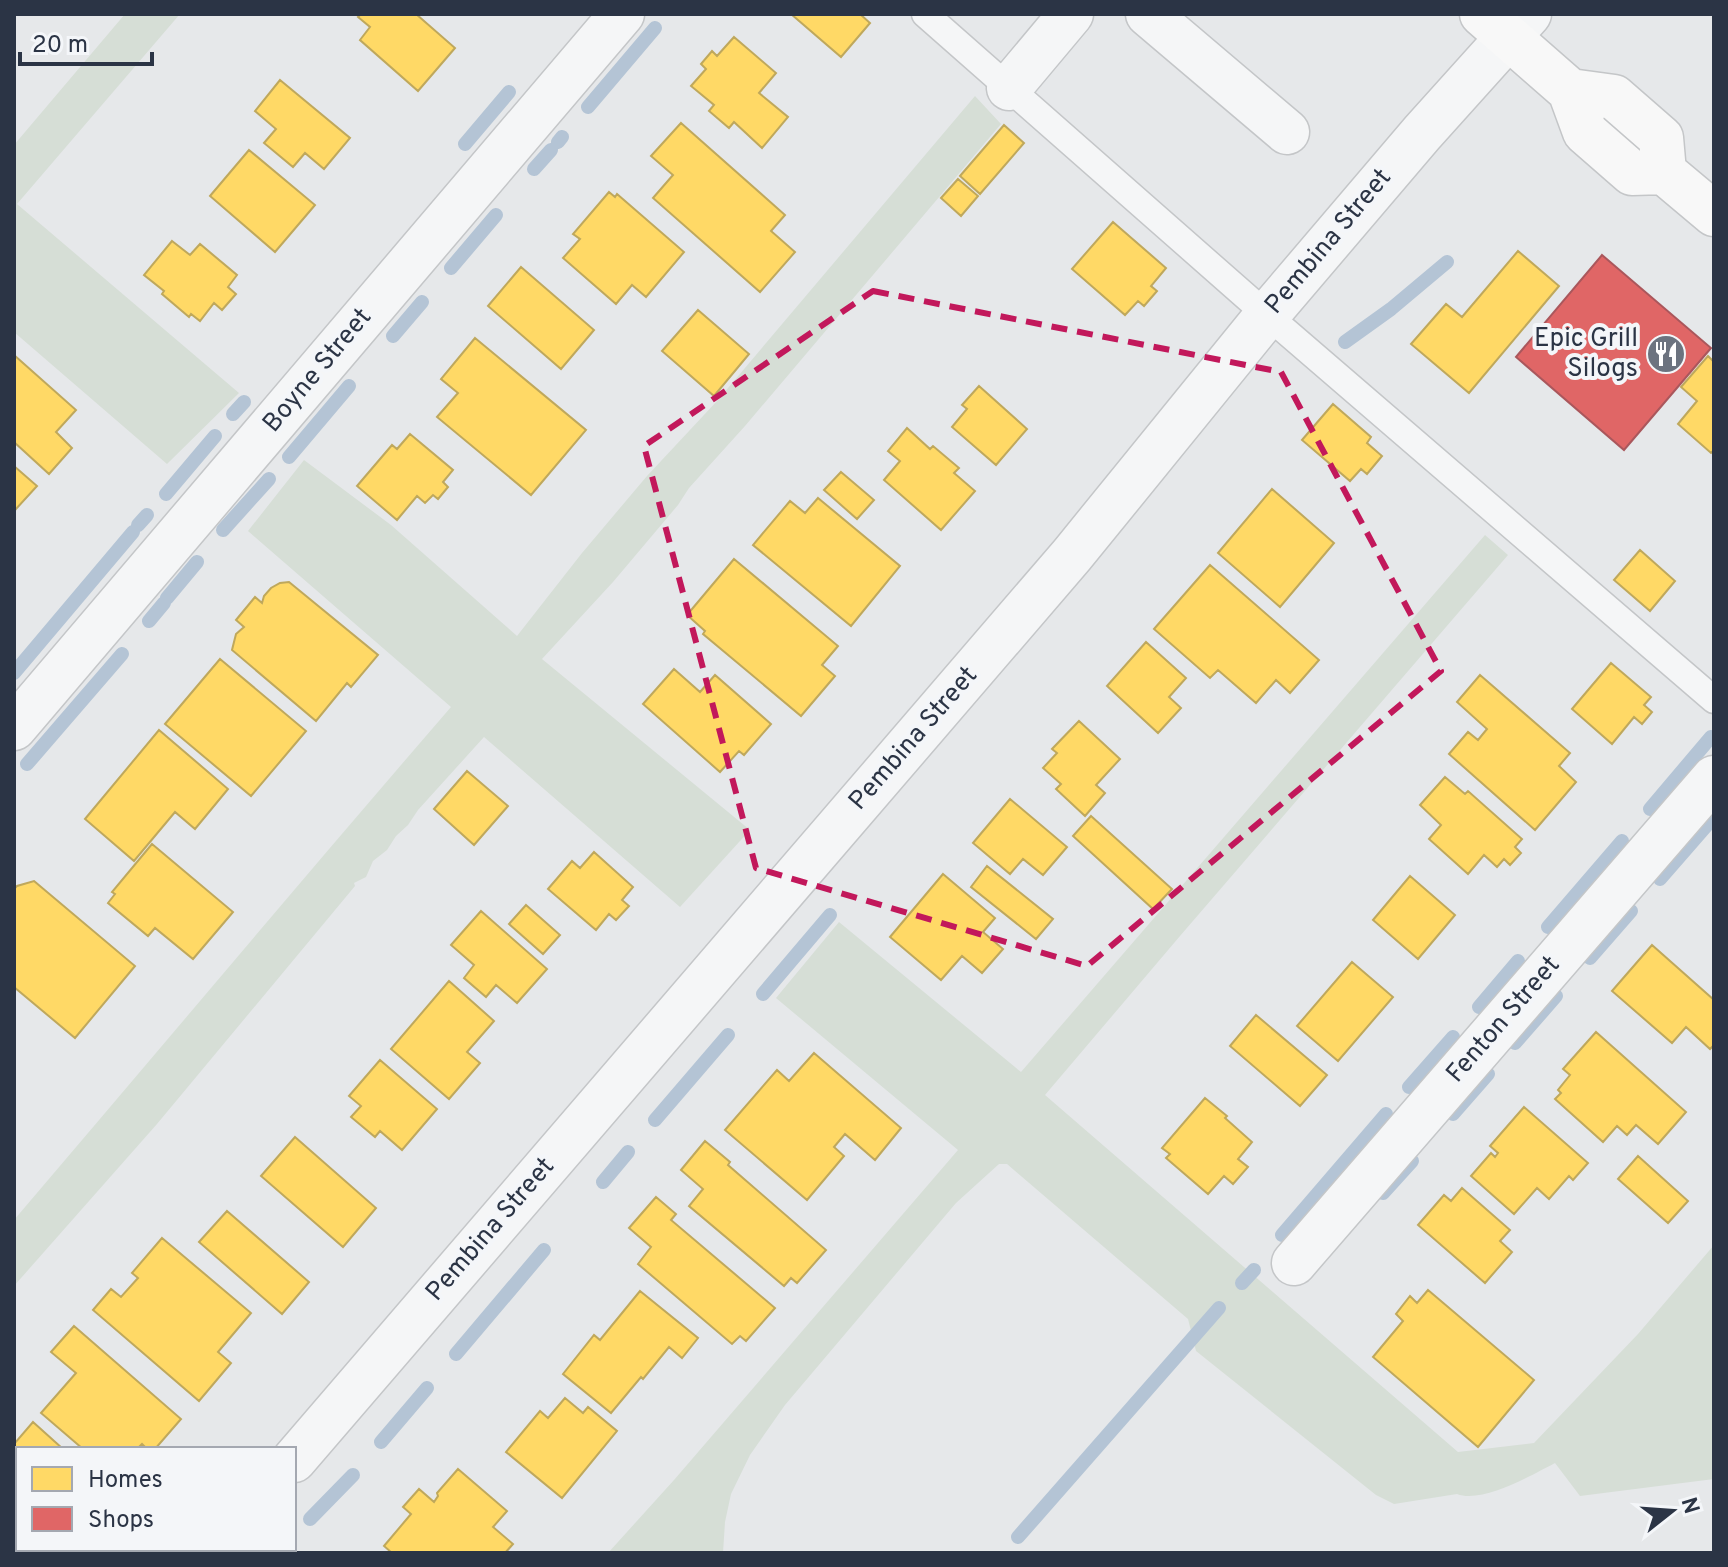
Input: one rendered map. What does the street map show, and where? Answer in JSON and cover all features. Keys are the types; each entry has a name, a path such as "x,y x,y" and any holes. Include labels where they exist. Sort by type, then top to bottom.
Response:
{"street":[{"name":"Boyne Street","path":"14,728 622,14"},
{"path":"1009,88 1071,14"},
{"path":"1148,14 1287,132"},
{"path":"1507,22 1570,91 1585,132 1632,173 1664,172 1714,214"},
{"name":"Pembina Street","path":"296,1458 1072,555 1267,315 1422,133 1507,22"},
{"name":"Fenton Street","path":"1294,1263 1714,778"}],"lane":[{"path":"925,14 1267,315 1714,700"}],"highlighted area":[{"path":"873,291 1281,372 1441,671 1087,966 756,868 644,446"}],"shaded area":[{"path":"125,14 180,14 17,204 239,393 167,464 14,332 14,145"},
{"path":"975,96 1001,124 689,488 613,582 542,659 750,830 680,907 484,737 418,810 387,850 373,861 366,877 354,883 355,886 157,1124 14,1286 14,1220 451,707 248,531 304,460 391,525 517,636 647,476 717,401"},
{"path":"1485,535 1508,555 1045,1095 1458,1452 1534,1443 1638,1334 1714,1245 1714,1479 1580,1496 1555,1463 1493,1492 1394,1504 1376,1495 1196,1351 1188,1319 1007,1164 999,1164 956,1203 785,1405 750,1455 731,1494 723,1553 608,1553 958,1150 776,998 839,922 1021,1072"}],"building: Homes":[{"path":"361,14 416,14 455,48 418,91 360,40 370,27 358,17"},
{"path":"791,14 860,14 870,23 841,57"},
{"path":"734,37 776,73 759,93 788,117 762,148 734,122 729,128 709,111 714,105 691,86 706,69 701,64 712,51 717,56"},
{"path":"280,80 350,138 324,169 305,153 293,167 264,143 276,129 255,111"},
{"path":"681,123 785,215 771,231 795,252 760,292 653,198 673,175 651,156"},
{"path":"1004,125 1024,143 980,194 960,176"},
{"path":"249,150 315,205 275,252 210,196"},
{"path":"958,179 978,196 961,216 941,198"},
{"path":"609,192 615,197 617,194 684,252 646,297 632,285 616,304 563,258 580,239 573,234"},
{"path":"1113,222 1166,268 1151,286 1157,291 1144,306 1138,301 1125,315 1072,269"},
{"path":"172,241 190,255 200,244 237,275 228,287 236,294 222,310 214,303 200,321 191,314 189,317 144,275"},
{"path":"1518,251 1559,286 1469,393 1411,344 1446,304 1462,317"},
{"path":"521,267 594,330 561,369 488,306"},
{"path":"698,310 749,354 714,396 662,351"},
{"path":"475,338 586,430 531,495 437,417 458,393 441,379"},
{"path":"14,355 76,410 56,432 72,448 49,474 14,442"},
{"path":"1708,356 1714,362 1714,450 1711,453 1678,424 1697,401 1681,387"},
{"path":"979,386 1027,429 996,465 952,427 967,409 962,405"},
{"path":"1333,404 1371,437 1367,443 1382,456 1367,474 1361,469 1350,481 1302,440"},
{"path":"907,428 930,449 933,446 959,468 954,473 975,491 941,530 884,480 900,461 888,451"},
{"path":"410,434 453,470 443,482 448,487 438,499 433,495 425,503 417,496 397,520 357,486 392,445 397,449"},
{"path":"14,466 37,486 16,509 14,507"},
{"path":"841,472 874,500 857,519 824,490"},
{"path":"1272,489 1334,543 1280,607 1218,553"},
{"path":"818,498 900,566 851,626 753,545 790,501 805,513"},
{"path":"1640,550 1675,581 1650,611 1614,580"},
{"path":"734,559 838,646 822,665 835,676 801,716 703,634 705,631 687,615"},
{"path":"1210,565 1319,660 1290,693 1276,680 1256,703 1218,670 1210,678 1154,629"},
{"path":"289,582 378,655 351,687 347,683 316,721 232,650 236,634 244,627 236,620 255,597 262,603 271,588"},
{"path":"1146,642 1186,678 1169,697 1181,708 1158,733 1107,686"},
{"path":"220,659 306,731 251,796 165,724"},
{"path":"1611,663 1651,697 1644,705 1652,712 1642,724 1634,717 1612,744 1572,709"},
{"path":"674,669 700,692 715,675 771,724 744,755 739,751 720,772 643,704"},
{"path":"1480,675 1570,753 1559,766 1576,782 1535,830 1449,754 1468,732 1478,740 1487,729 1457,702"},
{"path":"1079,721 1120,759 1096,785 1105,793 1085,816 1056,789 1061,784 1043,768 1057,753 1052,749"},
{"path":"159,730 228,789 195,829 175,812 134,861 85,819"},
{"path":"467,771 508,806 474,845 434,809"},
{"path":"1445,777 1465,794 1468,791 1522,839 1515,847 1521,853 1510,865 1504,859 1497,867 1484,855 1468,874 1429,839 1441,825 1420,805"},
{"path":"1010,799 1067,847 1043,875 1023,859 1010,874 973,843"},
{"path":"1091,816 1172,889 1153,909 1073,836"},
{"path":"152,844 233,912 193,959 155,928 148,936 108,903 115,894 112,892"},
{"path":"594,852 633,887 622,900 629,906 616,920 609,914 596,930 548,889 572,861 580,868"},
{"path":"987,866 1053,919 1036,939 971,887"},
{"path":"943,874 995,918 983,932 1003,949 982,973 962,956 941,980 890,937"},
{"path":"1410,876 1455,915 1418,959 1373,920"},
{"path":"34,881 135,966 75,1038 14,987 14,889"},
{"path":"526,905 560,935 543,954 509,924"},
{"path":"481,911 547,969 517,1003 496,985 486,997 464,978 474,965 451,945"},
{"path":"1652,945 1714,1000 1714,1045 1710,1049 1686,1027 1672,1043 1612,991"},
{"path":"1352,962 1393,997 1338,1061 1297,1026"},
{"path":"449,981 494,1021 467,1052 480,1063 449,1099 391,1049"},
{"path":"1256,1015 1327,1075 1300,1106 1230,1046"},
{"path":"1596,1032 1686,1112 1658,1144 1636,1125 1627,1135 1617,1126 1603,1142 1555,1099 1570,1075 1563,1069"},
{"path":"814,1053 901,1128 875,1160 845,1134 834,1147 844,1156 807,1200 725,1130 777,1070 789,1081"},
{"path":"380,1060 437,1109 402,1150 380,1131 375,1137 351,1117 361,1106 349,1096"},
{"path":"1205,1098 1252,1142 1238,1159 1248,1167 1233,1184 1224,1176 1208,1194 1166,1158 1170,1154 1162,1148"},
{"path":"1524,1107 1588,1163 1573,1180 1569,1176 1549,1199 1537,1188 1514,1214 1471,1176 1491,1153 1495,1157 1498,1153 1490,1146"},
{"path":"295,1137 376,1208 343,1247 261,1176"},
{"path":"705,1141 730,1162 728,1165 826,1250 797,1283 791,1278 784,1286 689,1206 703,1189 681,1170"},
{"path":"1638,1156 1688,1201 1668,1223 1618,1179"},
{"path":"1462,1188 1510,1230 1500,1241 1512,1252 1485,1283 1418,1225 1444,1195 1451,1201"},
{"path":"656,1197 676,1214 671,1220 775,1308 746,1341 740,1336 732,1344 638,1264 651,1247 629,1228"},
{"path":"227,1211 309,1282 282,1314 199,1242"},
{"path":"162,1238 251,1313 218,1352 231,1363 199,1401 93,1310 111,1289 121,1297 138,1278 132,1273"},
{"path":"1428,1290 1534,1380 1478,1447 1373,1357 1403,1321 1396,1314 1410,1296 1417,1303"},
{"path":"640,1291 698,1338 682,1358 669,1347 611,1413 563,1374 594,1335 600,1340"},
{"path":"74,1326 181,1419 157,1447 142,1444 139,1447 81,1447 41,1413 76,1373 51,1352"},
{"path":"565,1398 583,1413 588,1407 617,1431 562,1498 506,1452 540,1411 548,1418"},
{"path":"33,1422 61,1447 16,1447 16,1457 14,1444"},
{"path":"16,1461 16,1524 14,1522"},
{"path":"458,1469 507,1511 493,1527 513,1544 505,1553 392,1553 384,1546 411,1514 403,1507 419,1489 434,1502 437,1493"}],"building: Shops":[{"path":"1602,255 1711,348 1624,450 1516,357"}],"waterway":[{"path":"588,107 655,28"},
{"path":"465,144 509,92"},
{"path":"558,142 562,137"},
{"path":"534,169 551,150"},
{"path":"451,268 496,215"},
{"path":"1345,342 1391,309 1447,262"},
{"path":"393,336 422,302"},
{"path":"289,457 349,386"},
{"path":"233,414 244,402"},
{"path":"166,494 215,436"},
{"path":"223,530 269,479"},
{"path":"138,525 147,515"},
{"path":"14,673 133,532"},
{"path":"167,598 197,562"},
{"path":"149,621 164,603"},
{"path":"27,764 122,654"},
{"path":"1650,809 1711,737"},
{"path":"1660,879 1714,817"},
{"path":"1548,927 1622,841"},
{"path":"1590,958 1631,911"},
{"path":"763,994 830,915"},
{"path":"1479,1007 1518,961"},
{"path":"1515,1043 1556,996"},
{"path":"655,1120 728,1035"},
{"path":"1409,1087 1453,1037"},
{"path":"1453,1114 1488,1074"},
{"path":"1282,1235 1386,1114"},
{"path":"603,1182 628,1152"},
{"path":"1383,1193 1412,1161"},
{"path":"456,1354 544,1250"},
{"path":"1242,1283 1254,1270"},
{"path":"1018,1537 1219,1308"},
{"path":"381,1442 427,1388"},
{"path":"310,1519 353,1475"}],"place":[{"name":"Epic Grill Silogs","path":"1666,354"}]}
